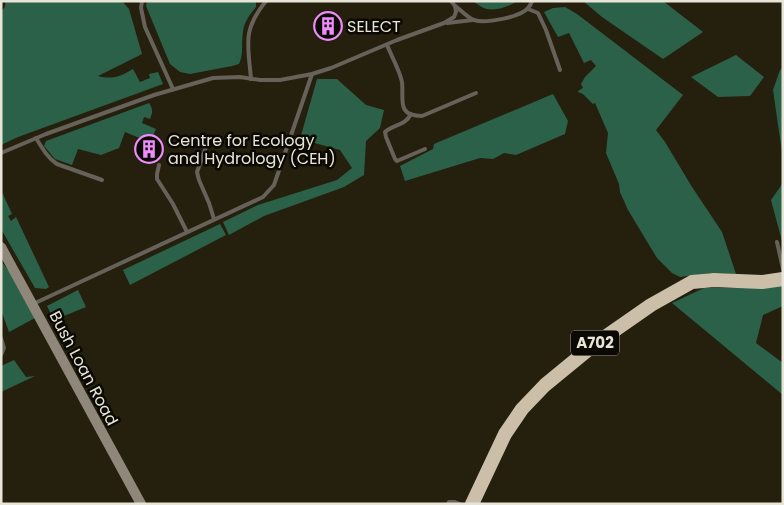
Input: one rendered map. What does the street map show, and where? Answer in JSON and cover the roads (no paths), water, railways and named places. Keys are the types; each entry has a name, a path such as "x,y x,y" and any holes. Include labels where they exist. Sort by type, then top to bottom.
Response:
{"highway":[{"name":"A702","path":"472,504 505,434 522,409 545,385 595,344 651,305 692,282 714,280 762,282 783,279"}],"street":[{"name":"Bush Loan Road","path":"1,247 141,504"}],"lane":[{"path":"142,1 141,8 145,27 173,89"},
{"path":"251,78 248,40 250,28 257,13 266,1"},
{"path":"451,1 473,20"},
{"path":"444,23 496,20 528,9 532,1"},
{"path":"1,154 36,138 127,105 213,78 240,77 280,80 331,68 387,44 444,23 454,17 456,6"},
{"path":"528,9 538,14 546,30 560,70"},
{"path":"387,44 402,80 402,106 407,112 415,116 422,116 476,93"},
{"path":"33,304 263,197 274,185 312,74"},
{"path":"411,114 406,122 388,129 385,132 386,137 397,161 425,149"},
{"path":"36,138 51,160 57,164 102,180"},
{"path":"206,147 197,172 214,220"},
{"path":"159,165 157,179 173,204 187,232"},
{"path":"777,242 783,269"},
{"path":"1,338 4,348 1,355"},
{"path":"448,504 449,502 460,504"}],"place":[{"name":"SELECT","path":"328,26"},
{"name":"Centre for Ecology and Hydrology (CEH)","path":"149,149"}]}
